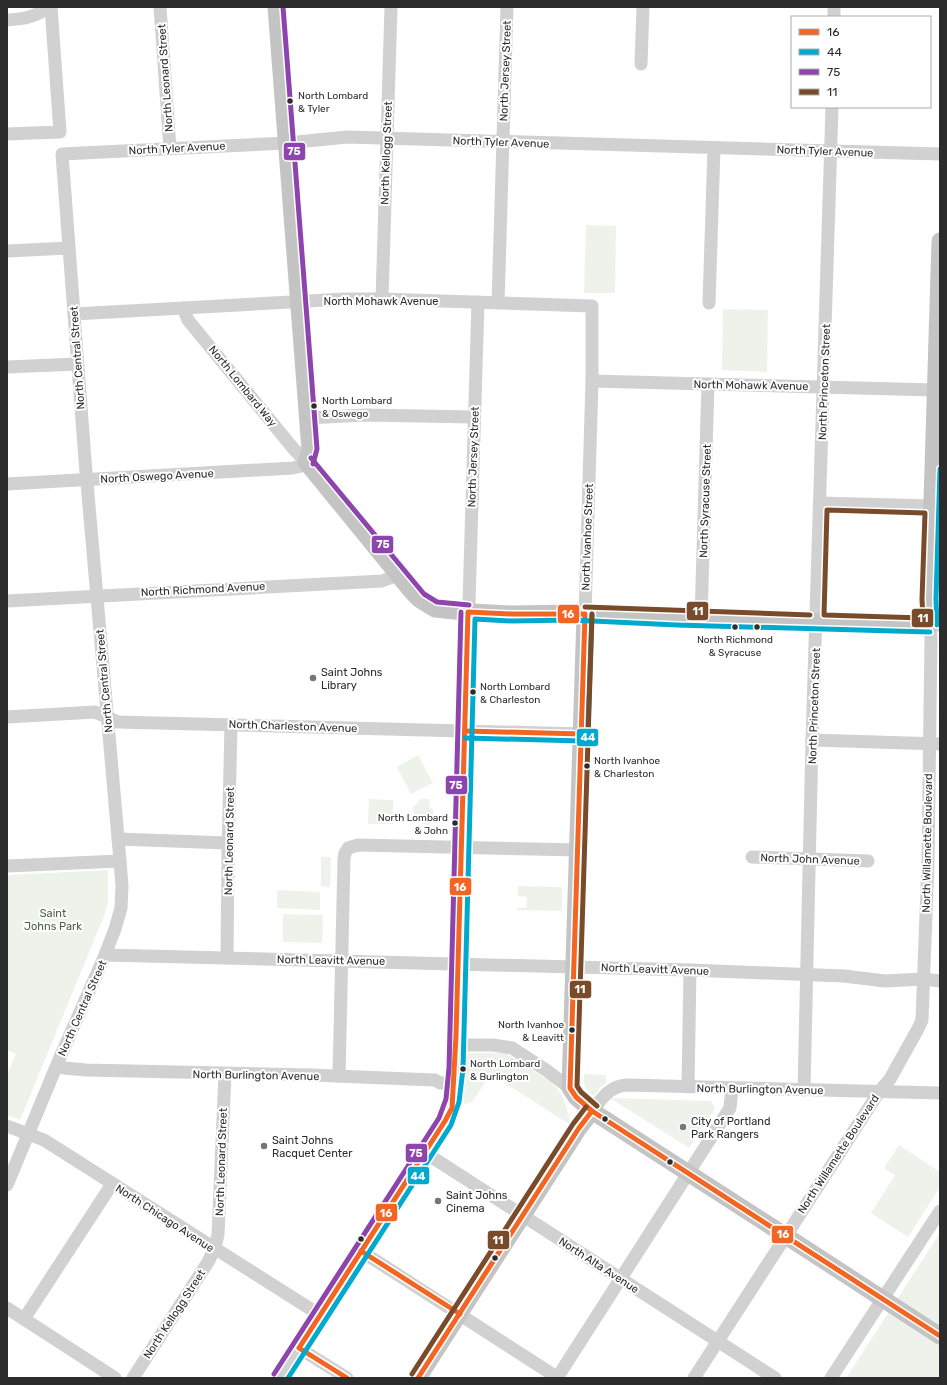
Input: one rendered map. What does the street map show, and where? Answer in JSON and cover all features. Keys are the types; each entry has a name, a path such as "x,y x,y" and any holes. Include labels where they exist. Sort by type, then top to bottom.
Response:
{"main road":[{"path":"276,7 310,450 306,462 413,593 424,603 436,609 468,612 512,614 585,614 701,619 935,625"},
{"name":"North Willamette Boulevard","path":"935,625 929,599 940,241"},
{"name":"North Ivanhoe Street","path":"570,1088 582,734 580,725 585,614"},
{"path":"570,1088 576,1097 592,1111 940,1336"},
{"path":"418,1378 579,1128 592,1111"}],"street":[{"path":"7,20 21,19 37,15 50,7 60,132 7,134"},
{"name":"North Leonard Street","path":"160,7 170,149"},
{"name":"North Kellogg Street","path":"382,299 390,7"},
{"name":"North Jersey Street","path":"498,303 507,7"},
{"path":"641,64 643,7"},
{"name":"North Princeton Street","path":"804,1090 812,740 817,622 832,108"},
{"name":"North Tyler Avenue","path":"62,154 287,143 335,138 940,154"},
{"path":"709,303 714,148"},
{"name":"North Central Street","path":"7,1185 105,955 121,908 122,886 86,480 62,154"},
{"path":"7,251 69,248"},
{"name":"North Mohawk Avenue","path":"74,314 344,299 592,306"},
{"name":"North Jersey Street","path":"280,1378 449,1114 453,1099 455,1084 478,302"},
{"name":"North Ivanhoe Street","path":"585,614 592,381 592,306"},
{"name":"North Lombard Way","path":"183,308 188,320 306,462"},
{"path":"7,367 77,364"},
{"name":"North Mohawk Avenue","path":"592,381 935,390"},
{"name":"North Syracuse Street","path":"701,619 708,384"},
{"path":"307,418 365,415 474,418"},
{"name":"North Oswego Avenue","path":"7,484 293,468 301,466 306,462"},
{"path":"820,503 932,506"},
{"name":"North Richmond Avenue","path":"7,601 382,580 398,575"},
{"name":"North Willamette Boulevard","path":"694,1378 878,1092 890,1079 920,1024 934,861 935,744 932,638 935,625"},
{"name":"North Charleston Avenue","path":"7,717 95,712 118,722 582,734"},
{"name":"North Leonard Street","path":"227,958 231,724"},
{"path":"812,740 935,744"},
{"path":"118,839 228,843"},
{"path":"339,1076 344,859 348,848 358,845 578,850"},
{"name":"North John Avenue","path":"752,857 868,861"},
{"path":"7,866 120,861"},
{"name":"North Leavitt Avenue","path":"105,955 574,966 807,974 844,976 885,982 923,979 940,981"},
{"path":"688,1087 690,970"},
{"path":"456,1045 512,1048 570,1088"},
{"name":"North Burlington Avenue","path":"57,1065 64,1068 86,1070 339,1076 435,1080 440,1083 455,1084"},
{"name":"North Leonard Street","path":"214,1250 218,1235 225,1074"},
{"name":"North Burlington Avenue","path":"592,1111 612,1088 619,1085 940,1093"},
{"path":"361,1252 558,1378 730,1108 732,1088"},
{"name":"North Chicago Avenue","path":"7,1126 44,1140 214,1250 320,1315"},
{"name":"North Alta Avenue","path":"424,1152 774,1378"},
{"path":"24,1319 112,1184"},
{"path":"831,1378 940,1211"},
{"name":"North Kellogg Street","path":"133,1378 208,1262 214,1250"},
{"path":"7,1308 115,1378"},
{"path":"299,1348 347,1378"}],"green space":[{"path":"586,225 616,226 615,293 584,293"},
{"path":"723,309 768,310 767,372 722,370"},
{"path":"418,755 433,783 411,794 397,767"},
{"path":"369,799 393,800 393,824 368,824"},
{"path":"422,799 429,799 430,808 433,809 433,821 430,825 422,824 422,822 418,821 417,818 414,818 413,807"},
{"path":"321,857 331,857 330,887 321,886"},
{"name":"Saint Johns Park","path":"108,870 108,903 104,916 20,1120 7,1115 7,1074 16,1054 7,1050 7,875"},
{"path":"518,886 562,887 562,911 517,910 517,908 526,908 527,897 518,896"},
{"path":"277,890 320,892 320,910 277,908"},
{"path":"283,914 323,915 322,943 283,942"},
{"path":"505,1053 551,1082 560,1092 564,1100 569,1116 569,1124 491,1074 472,1102 464,1104 463,1059 466,1054"},
{"path":"584,1074 606,1075 606,1083 601,1086 594,1096 588,1092 585,1087 583,1081"},
{"path":"610,1098 711,1101 715,1108 689,1148"},
{"path":"899,1145 940,1172 940,1187 908,1237 871,1213 895,1175 884,1168"},
{"path":"940,1233 940,1378 846,1378"}],"transit line":[{"name":"75","path":"283,7 317,449 313,464"},
{"name":"75","path":"311,458 424,594 437,602 469,605"},
{"name":"44","path":"937,625 936,599 940,469"},
{"name":"11","path":"827,510 925,513 922,599 923,618 824,615 827,510"},
{"name":"11","path":"585,607 810,615"},
{"name":"75","path":"274,1374 439,1118 446,1099 449,1068 461,612"},
{"name":"16","path":"347,1378 299,1348 452,1108 456,1036 468,612 512,614 585,614 570,1088 576,1097 592,1111 940,1336"},
{"name":"44","path":"465,738 582,741 587,739 589,735 588,725 592,614"},
{"name":"11","path":"592,614 577,1086 581,1092 597,1106"},
{"name":"44","path":"288,1378 451,1125 459,1102 463,1069 475,619 512,621 572,620 677,625 930,632"},
{"name":"16","path":"465,731 582,734"},
{"name":"11","path":"412,1374 573,1124 586,1107"},
{"name":"16","path":"418,1378 579,1128 592,1111"},
{"name":"16","path":"361,1251 460,1314"}],"place":[{"name":"North Lombard & Tyler","path":"290,101"},
{"name":"North Lombard & Oswego","path":"314,406"},
{"name":"North Richmond & Syracuse","path":"735,627"},
{"name":"Saint Johns Library","path":"313,678"},
{"name":"North Lombard & Charleston","path":"473,692"},
{"name":"North Ivanhoe & Charleston","path":"587,766"},
{"name":"North Lombard & John","path":"455,823"},
{"name":"North Ivanhoe & Leavitt","path":"572,1030"},
{"name":"North Lombard & Burlington","path":"463,1069"},
{"name":"City of Portland Park Rangers","path":"683,1127"},
{"name":"Saint Johns Racquet Center","path":"264,1146"},
{"name":"Saint Johns Cinema","path":"438,1201"}]}
